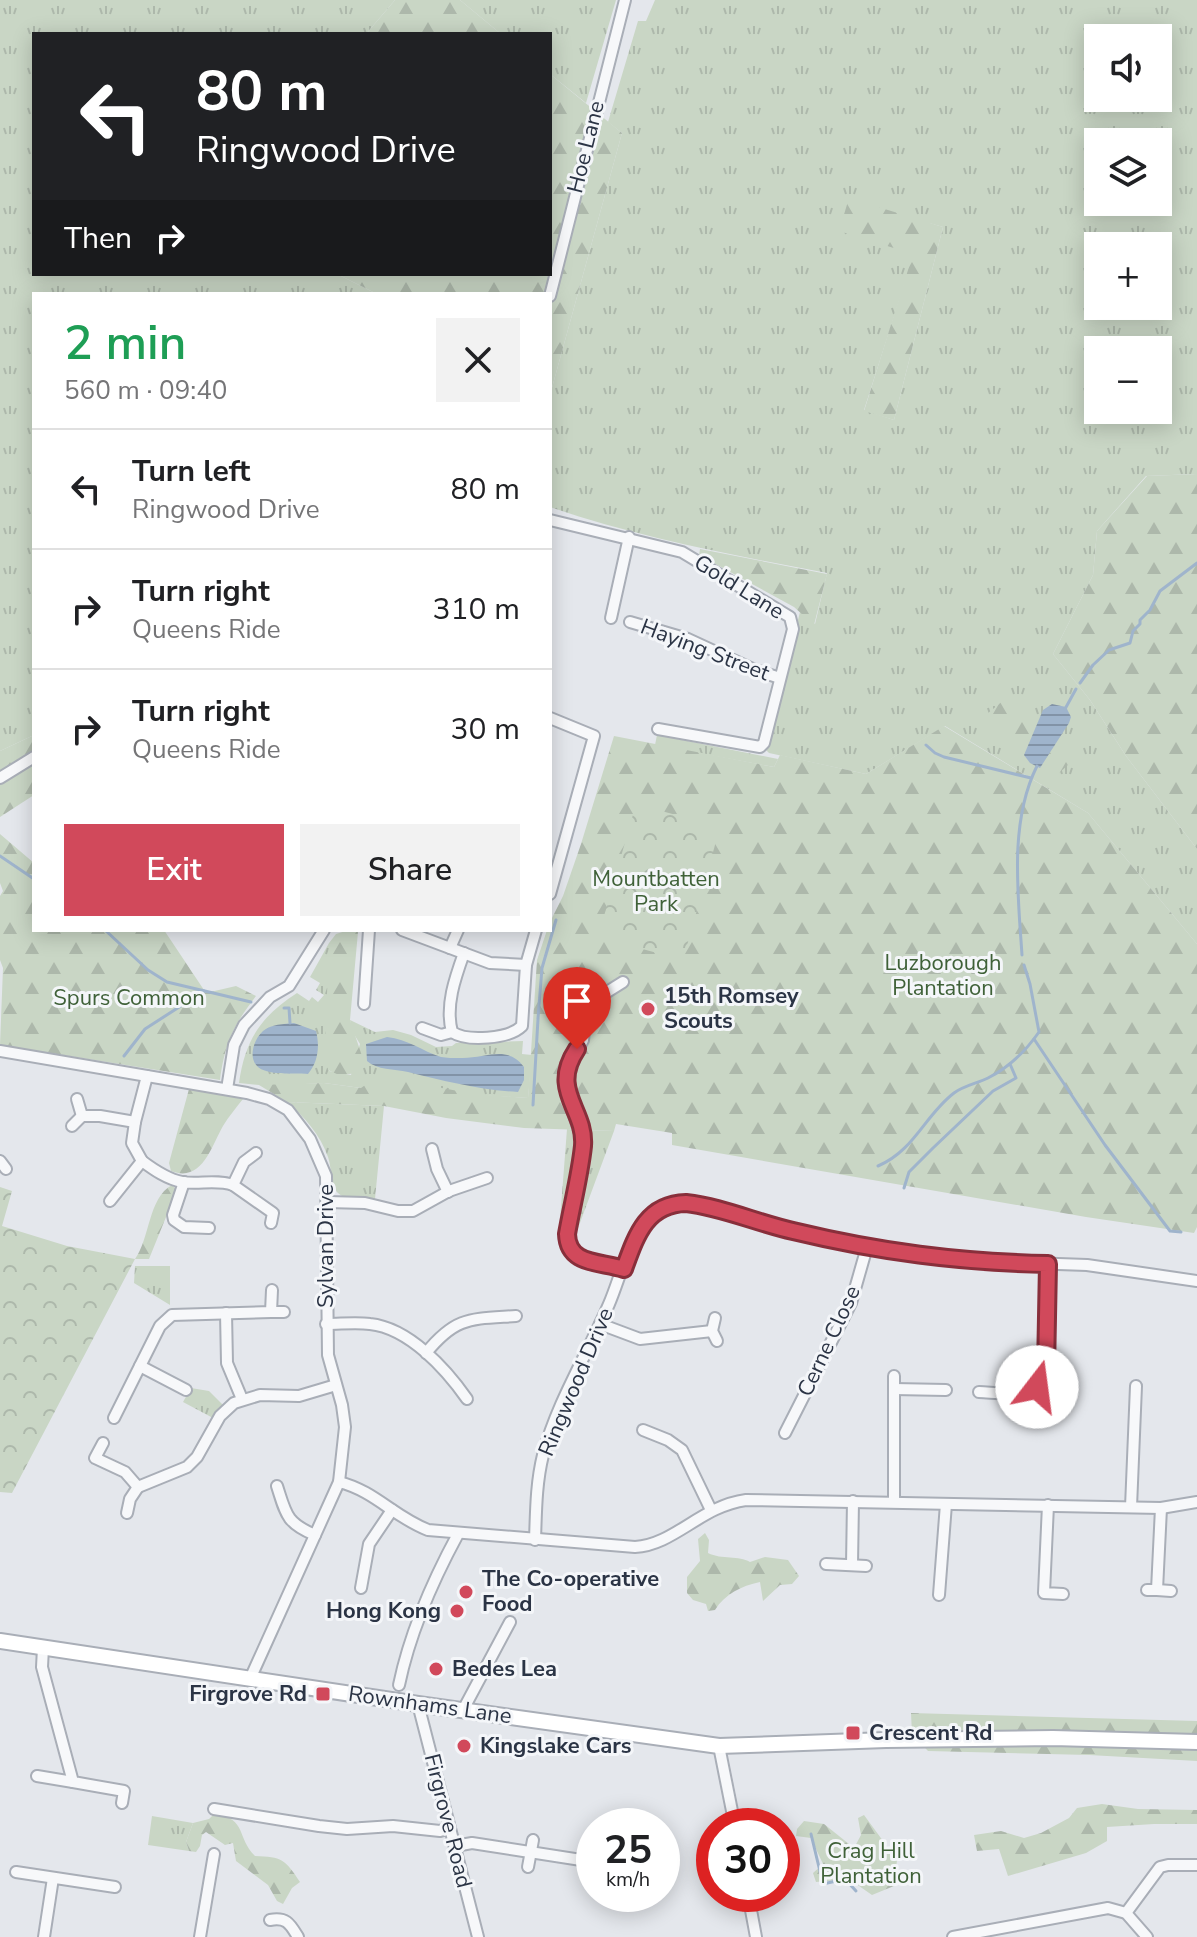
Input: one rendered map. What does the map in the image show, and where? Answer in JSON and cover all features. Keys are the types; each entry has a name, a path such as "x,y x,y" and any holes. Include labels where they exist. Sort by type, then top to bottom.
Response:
{"street":[{"name":"Hoe Lane","path":"551,292 625,0"},
{"name":"Gold Lane","path":"552,520 629,537 693,557 790,617 793,629 764,743 760,747 658,729"},
{"path":"611,618 629,537"},
{"name":"Haying Street","path":"630,622 688,639 780,678"},
{"path":"552,719 594,736 552,887"},
{"path":"0,778 32,758"},
{"path":"227,1089 234,1045 244,1025 270,997 289,986 323,932"},
{"path":"364,1004 369,932"},
{"path":"407,932 490,963 526,965"},
{"path":"450,948 457,932"},
{"path":"422,1028 441,1035 452,1032 467,1038 518,1031 523,1019 526,965 535,932"},
{"path":"452,1032 449,1018 452,994 464,953"},
{"path":"623,982 591,1002 587,1009 583,1040 571,1058 567,1077 569,1100 583,1142 567,1242 572,1252 581,1259 624,1269"},
{"name":"Sylvan Drive","path":"0,1051 227,1089 269,1099 288,1110 310,1139 326,1176 328,1355 345,1427 339,1482 250,1679"},
{"path":"147,1076 132,1143 142,1161 161,1174 184,1182 226,1182 233,1185 273,1213 271,1223"},
{"path":"77,1099 82,1116"},
{"path":"72,1126 82,1116 135,1122"},
{"path":"432,1149 448,1192"},
{"path":"233,1185 244,1162 256,1153"},
{"path":"110,1201 142,1161"},
{"path":"328,1202 365,1203 398,1211 413,1211 448,1192 487,1178"},
{"path":"184,1182 174,1220 184,1227 209,1228"},
{"name":"Ringwood Drive","path":"535,1540 539,1479 556,1418 637,1235 648,1218 662,1208 677,1203 702,1205 786,1230 949,1260 1119,1269 1197,1281"},
{"name":"Cerne Close","path":"785,1433 851,1303 867,1247"},
{"path":"979,1392 1030,1392 1041,1384 1044,1377 1048,1264"},
{"path":"271,1312 272,1290"},
{"path":"114,1418 160,1326 172,1315 284,1312"},
{"path":"226,1313 227,1363 242,1399"},
{"path":"426,1353 451,1327 462,1321 495,1323 516,1316"},
{"path":"715,1318 712,1331 717,1341"},
{"path":"326,1324 370,1324 394,1330 444,1369 467,1399"},
{"path":"600,1324 640,1339 712,1331"},
{"path":"140,1366 186,1390"},
{"path":"894,1376 894,1502"},
{"path":"993,1380 993,1393"},
{"path":"894,1389 923,1384 946,1390"},
{"path":"127,1513 130,1499 138,1487 187,1467 197,1457 220,1416 242,1399 260,1395 299,1396 336,1385"},
{"path":"1131,1507 1136,1386"},
{"path":"643,1430 671,1441 682,1450 711,1510"},
{"path":"103,1443 93,1462 125,1472 138,1487"},
{"path":"339,1482 366,1490 414,1525 428,1530 644,1547 668,1537 728,1502 746,1500 1161,1508 1197,1502"},
{"path":"277,1486 293,1525 315,1535"},
{"path":"852,1565 853,1501"},
{"path":"939,1595 946,1504"},
{"path":"1048,1505 1040,1593 1063,1594"},
{"path":"1161,1508 1152,1590 1171,1591"},
{"path":"361,1588 369,1544 392,1510"},
{"path":"399,1685 427,1596 458,1534"},
{"path":"826,1564 866,1566"},
{"path":"463,1710 510,1622"},
{"name":"Rownhams Lane","path":"0,1641 719,1746 1053,1738 1197,1742"},
{"path":"43,1648 42,1667 73,1782"},
{"name":"Firgrove Road","path":"418,1704 478,1937"},
{"path":"719,1746 731,1808"},
{"path":"37,1776 124,1791 122,1803"},
{"path":"214,1809 321,1827 393,1826 440,1831 450,1828"},
{"path":"528,1867 533,1840"},
{"path":"455,1846 472,1843 576,1858"},
{"path":"200,1937 214,1854"},
{"path":"1126,1913 1160,1867 1197,1865"},
{"path":"16,1872 115,1887"},
{"path":"44,1937 53,1878"},
{"path":"953,1937 1014,1931 1108,1908 1126,1913 1147,1937"},
{"path":"751,1912 756,1937"},
{"path":"270,1920 287,1920 298,1937"}],"green space":[{"path":"0,0 395,0 368,32 32,32 32,276 341,276 373,292 32,292 32,736 0,751"},
{"path":"395,0 460,0 499,32 368,32"},
{"path":"460,0 616,0 586,103 552,76 552,32 499,32"},
{"path":"655,0 1197,0 1197,474 1146,476 1097,531 1093,575 1053,654 1090,700 1126,756 1197,849 1197,944 1088,813 945,726 866,774 769,753 765,749 800,612 815,624 827,573 652,537 552,508 552,388 622,133 608,122 638,21 646,21","holes":["929,223 943,227 894,420 864,410 914,254"]},
{"path":"552,76 622,133 552,388 552,292 373,292 341,276 552,276"},
{"path":"849,198 943,227 894,420 864,411 913,254 839,231"},
{"path":"1197,474 1197,849 1126,756 1090,700 1053,654 1093,575 1097,531 1147,476"},
{"path":"700,549 827,574 814,625 794,607 699,555"},
{"path":"1005,699 1070,763 1056,776 987,714"},
{"name":"Luzborough Plantation","path":"944,726 1088,813 1197,944 1197,1227 1194,1233 672,1145 672,1133 616,1124 614,1131 524,1128 384,1106 287,1102 259,1085 324,1083 361,1088 378,1076 474,1094 528,1098 537,960 546,932 552,932 552,918 581,844 614,736 774,767 780,755 866,774"},
{"path":"657,735 778,759 774,767 655,745"},
{"path":"32,736 32,796 0,817 0,751"},
{"name":"Mountbatten Park","path":"636,804 720,827 683,960 598,937"},
{"name":"Spurs Common","path":"0,834 32,861 32,932 165,932 206,993 236,986 256,996 231,1035 220,1080 0,1045 3,968 0,960 0,896 3,891 0,883"},
{"path":"358,932 350,1020 363,1059 360,1073 339,1075 328,1070 325,1046 329,943 336,934"},
{"path":"329,943 329,1071 351,1075 360,1044 350,1020 375,1032 393,1030 411,1035 436,1047 456,1043 523,1041 522,1054 532,1055 528,1098 324,1083 269,1086 239,1083 250,1042 264,1020 297,993 309,1001 312,997 318,1002 324,995 316,990 320,983 310,977"},
{"path":"189,1089 243,1099 225,1122 204,1161 191,1172 182,1173 171,1171 169,1163"},
{"path":"287,1102 384,1106 375,1199 351,1199 338,1193 321,1141 306,1120"},
{"path":"567,1129 577,1130 577,1147 564,1230 559,1233"},
{"path":"585,1130 614,1131 574,1239 586,1159"},
{"path":"172,1185 177,1190 149,1259 135,1259 158,1199"},
{"path":"0,1187 12,1191 2,1226 67,1246 135,1259 12,1493 0,1492"},
{"path":"135,1266 170,1266 170,1305 134,1283"},
{"path":"191,1388 209,1391 223,1405 213,1418 183,1402"},
{"path":"705,1533 709,1540 708,1553 750,1562 765,1557 788,1560 799,1576 792,1584 780,1585 763,1601 760,1582 734,1592 715,1610 708,1611 706,1604 693,1600 687,1593 687,1577 700,1561 698,1539"},
{"path":"911,1713 1197,1721 1197,1761 928,1751 912,1734"},
{"path":"1102,1804 1138,1809 1197,1810 1197,1824 1107,1827 1107,1841 1086,1853 1008,1876 999,1849 977,1851 974,1835 1001,1831 1024,1838 1069,1818 1077,1808"},
{"path":"215,1813 237,1825 255,1856 277,1859 290,1868 300,1882 292,1888 283,1904 277,1901 268,1885 236,1861 233,1843 225,1845 206,1832 196,1852 189,1851 186,1842 193,1823 209,1819"},
{"name":"Crag Hill Plantation","path":"864,1815 897,1860 894,1886 872,1895 849,1879 816,1882 813,1873 823,1864 811,1838 800,1837 800,1826 804,1821 824,1824 854,1848 861,1835 858,1818"},
{"path":"152,1816 193,1823 186,1842 189,1851 148,1845"}],"water":[{"path":"1052,704 1066,707 1071,717 1040,768 1030,763 1024,755 1043,710"},
{"path":"294,1023 316,1031 317,1054 308,1074 274,1073 257,1066 253,1053 260,1034 270,1027"},
{"path":"387,1037 443,1057 510,1056 524,1067 524,1080 518,1092 504,1091 462,1085 371,1064 367,1061 366,1044"}],"waterway":[{"path":"1080,683 1109,650 1130,643 1133,631 1160,591 1197,563"},
{"path":"1065,709 1076,689"},
{"path":"926,745 944,757 1031,778"},
{"path":"1022,955 1019,834 1028,788 1037,766"},
{"path":"0,856 32,878"},
{"path":"538,1018 542,968 556,920"},
{"path":"107,932 148,970 167,982 251,1002"},
{"path":"878,1166 901,1151 954,1093 1003,1069 1023,1052 1039,1032 1024,965"},
{"path":"124,1056 145,1029 204,991"},
{"path":"284,1008 289,1008 290,1023"},
{"path":"533,1105 538,1019"},
{"path":"1034,1039 1105,1145 1170,1231 1181,1232"},
{"path":"904,1188 909,1172 933,1148 993,1091 1016,1078 1010,1064"},
{"path":"811,1834 823,1884 845,1879 856,1891"}],"place":[{"name":"15th Romsey Scouts","path":"648,1009"},
{"name":"The Co-operative Food","path":"466,1592"},
{"name":"Hong Kong","path":"457,1611"},
{"name":"Bedes Lea","path":"436,1669"},
{"name":"Firgrove Rd","path":"323,1694"},
{"name":"Crescent Rd","path":"853,1733"},
{"name":"Kingslake Cars","path":"464,1746"}],"route":[{"path":"577,1049 571,1058 567,1077 569,1100 583,1142 567,1234 569,1248 576,1256 624,1269 637,1235 648,1218 668,1205 686,1203 794,1232 904,1254 949,1260 1048,1264 1046,1370 1037,1387"}]}
